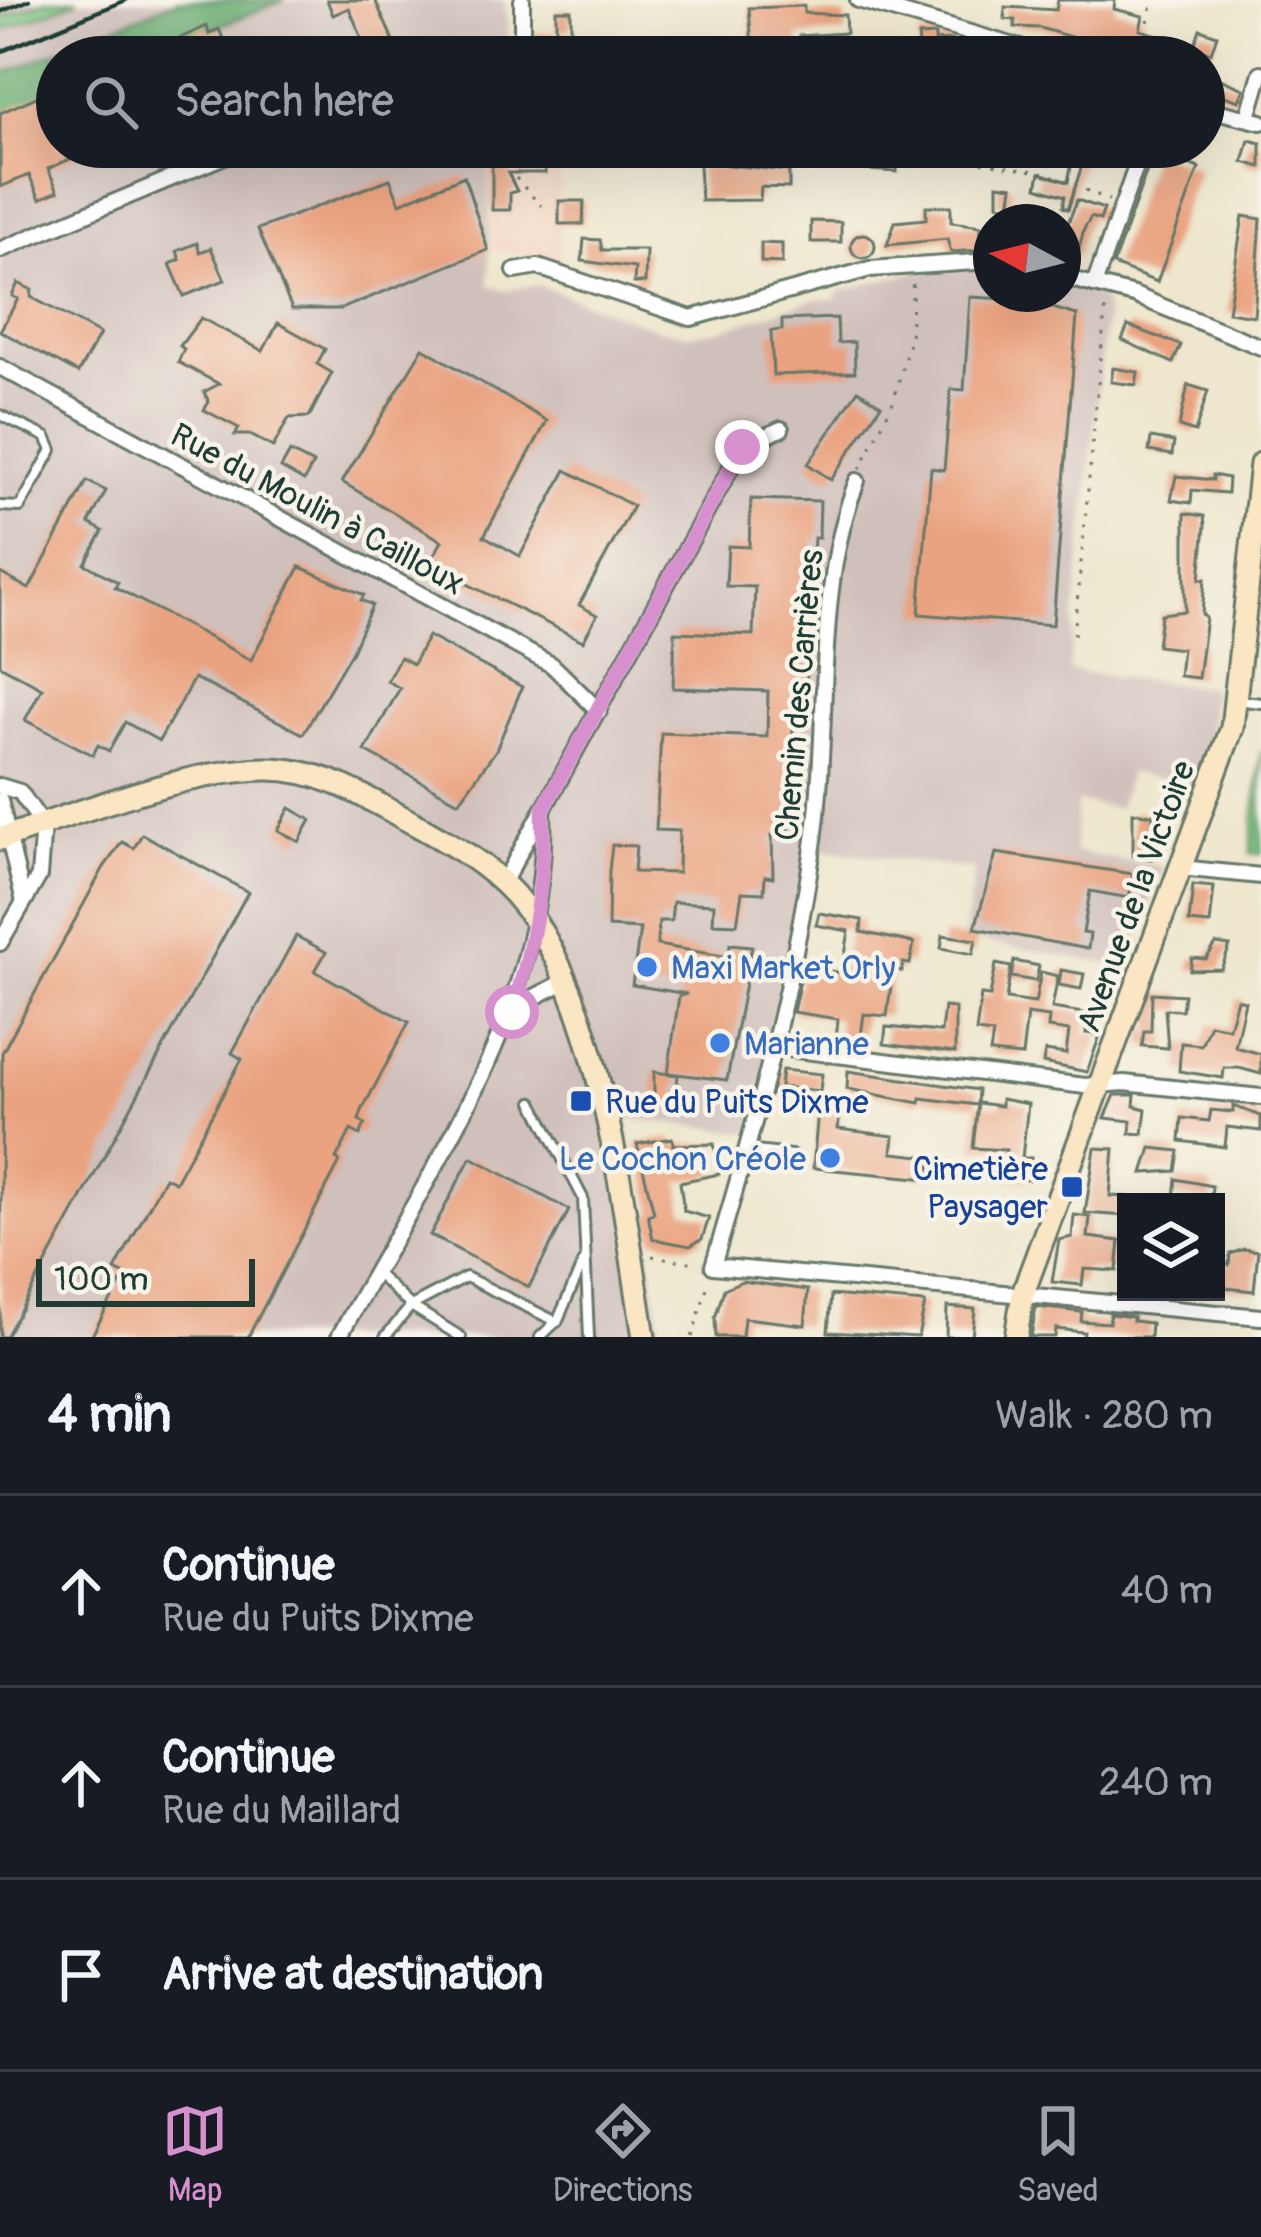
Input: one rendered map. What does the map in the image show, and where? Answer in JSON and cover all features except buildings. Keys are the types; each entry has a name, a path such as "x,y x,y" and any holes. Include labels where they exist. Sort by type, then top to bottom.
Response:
{"main road":[{"name":"Avenue de la Victoire","path":"1016,1337 1023,1293 1232,728 1261,464"},
{"path":"5,837 204,778 282,770 326,779 455,845 503,883 537,924 566,981 615,1162 644,1337"}],"street":[{"path":"522,36 523,0"},
{"path":"858,0 981,36"},
{"path":"1254,120 1261,73"},
{"path":"0,250 196,168"},
{"path":"1098,286 1135,168"},
{"path":"515,271 538,268 692,318 870,269 973,262"},
{"path":"1081,282 1261,347"},
{"name":"Rue du Moulin à Cailloux","path":"0,367 552,665 599,711"},
{"path":"503,883 742,447 781,429"},
{"name":"Chemin des Carrières","path":"713,1266 773,1047 814,839 836,552 857,481"},
{"path":"0,786 20,793 44,826 39,876 2,934"},
{"path":"0,800 23,898"},
{"path":"339,1337 513,1008 537,924 545,861 543,809"},
{"path":"1180,868 1261,876"},
{"path":"513,1008 566,981"},
{"path":"773,1047 1101,1084 1261,1096"},
{"path":"713,1266 1261,1317"}],"lane":[{"path":"0,415 46,437 52,450 20,507 0,506"},
{"path":"1234,700 1261,703"},
{"path":"532,1102 583,1198 583,1263 593,1330 589,1337"},
{"path":"747,1150 791,1155"},
{"path":"540,1337 556,1322 583,1263"},
{"path":"374,1271 411,1306 461,1337"},
{"path":"386,1337 411,1306 466,1277 556,1322"}],"path":[{"path":"1145,36 1153,0"},
{"path":"1016,168 1046,173 1120,207"},
{"path":"516,178 541,206"},
{"path":"857,481 893,402 910,339 914,265"},
{"path":"1074,634 1088,459 1108,313 1098,286"},
{"path":"630,1252 713,1266 692,1337"}],"shaded area":[{"path":"11,0 504,0 508,36 36,36 36,168 490,168 489,285 504,291 537,285 659,329 689,334 717,331 816,299 837,299 837,292 919,271 973,270 973,312 1081,312 1081,291 1102,297 1106,314 1069,671 1212,688 1209,743 1193,785 1129,772 1118,808 1077,802 1074,852 1163,867 1126,967 963,938 975,870 813,848 752,1133 627,1118 663,1337 0,1337 0,4"},
{"path":"492,168 561,168 559,265 492,248"}],"green space":[{"path":"48,0 78,0 0,31 0,19"},
{"path":"178,0 285,0 193,36 93,36"},
{"path":"36,60 36,99 0,115 0,75"},
{"path":"1261,750 1261,854 1251,853"}],"railway":[{"path":"0,12 29,0"},
{"path":"39,36 126,0"},
{"path":"0,52 36,37"}],"place":[{"name":"Maxi Market Orly","path":"647,967"},
{"name":"Marianne","path":"720,1043"},
{"name":"Rue du Puits Dixme","path":"581,1101"},
{"name":"Le Cochon Créole","path":"830,1158"},
{"name":"Cimetière Paysager","path":"1072,1187"}],"route":[{"path":"512,1012 537,924 545,861 543,809 742,447"}]}
